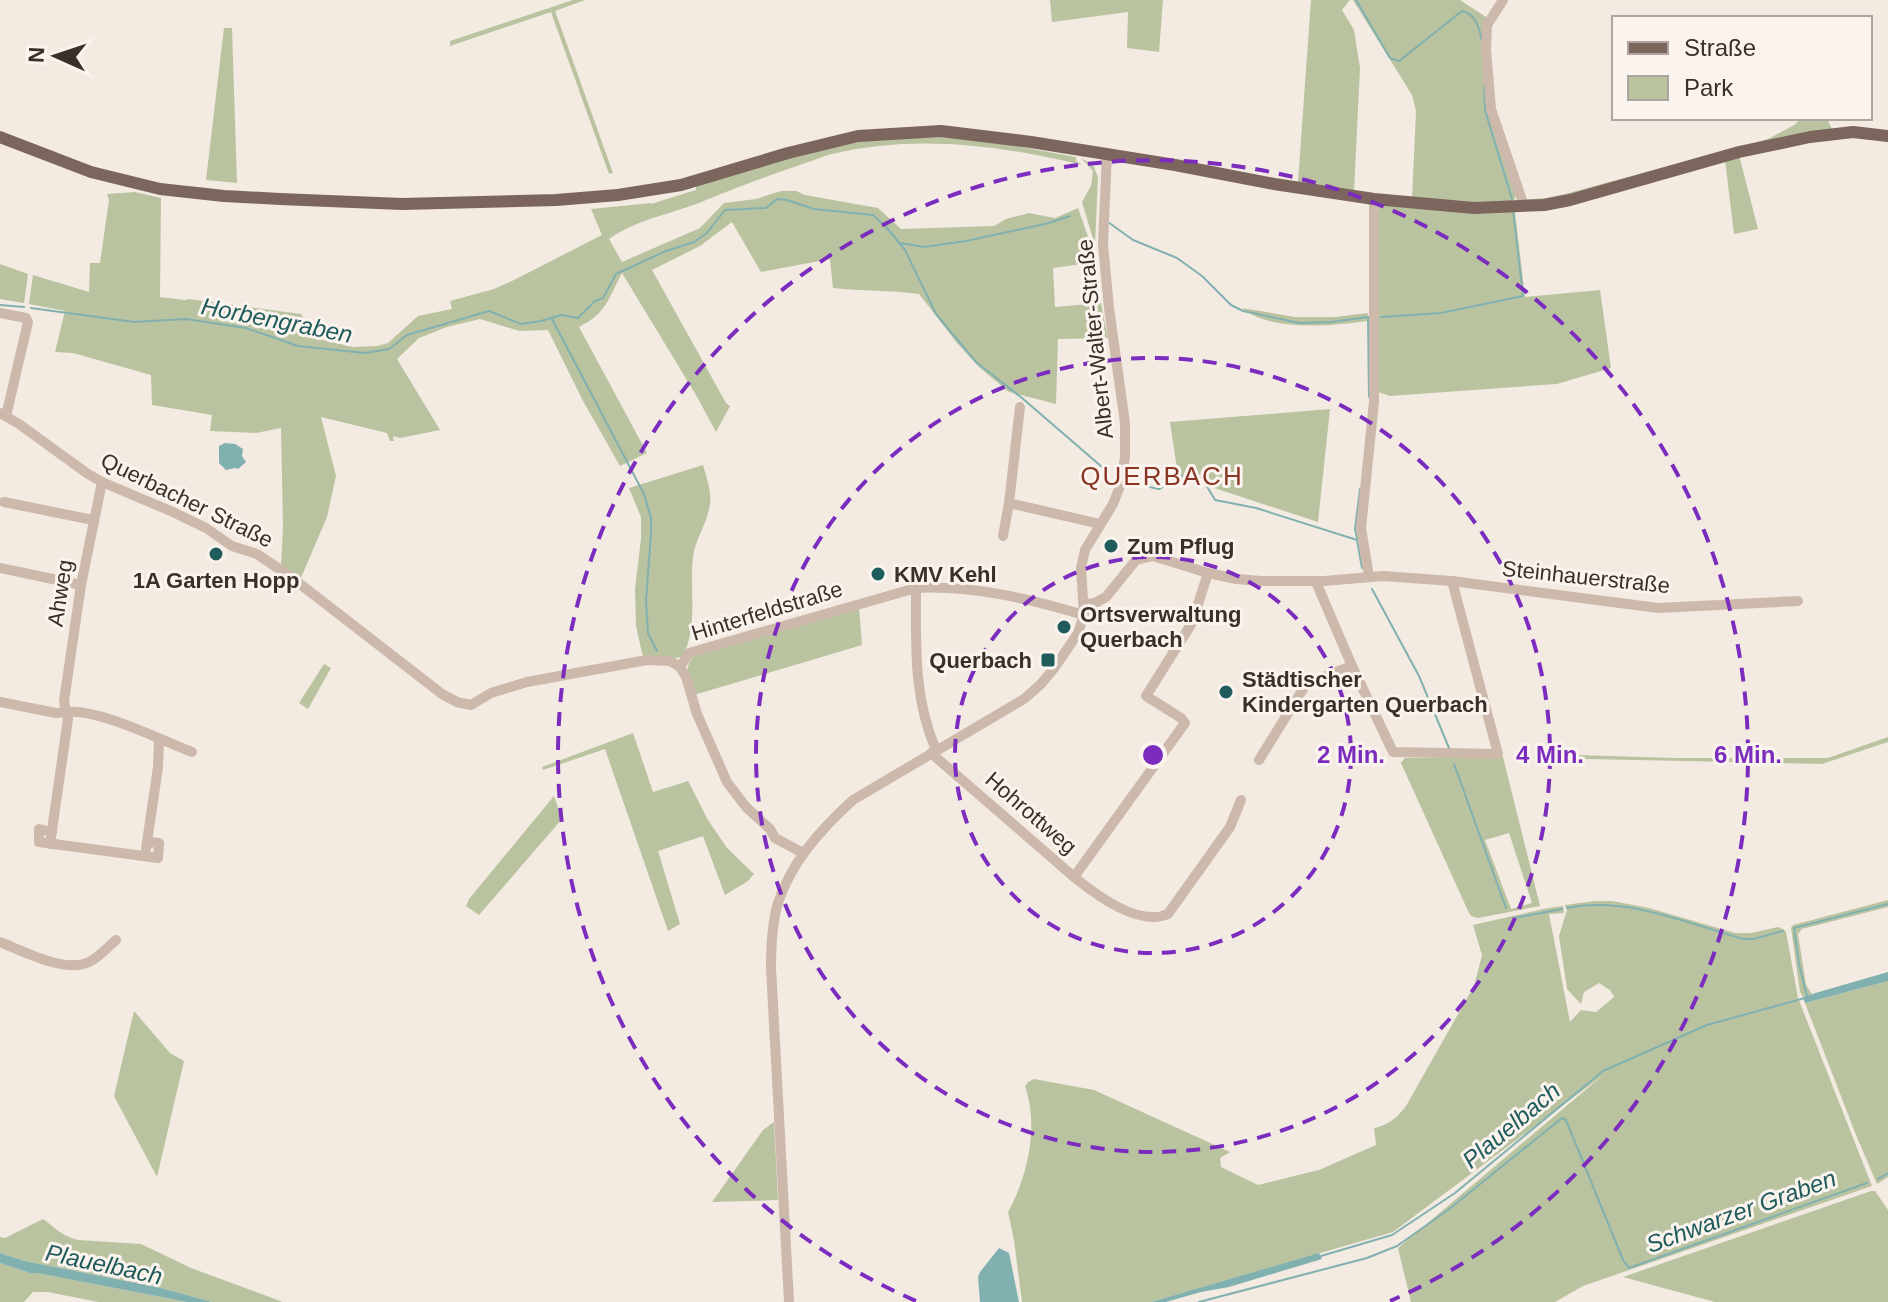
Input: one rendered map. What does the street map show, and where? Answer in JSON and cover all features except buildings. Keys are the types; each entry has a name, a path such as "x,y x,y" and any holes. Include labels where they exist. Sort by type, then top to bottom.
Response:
{"main road":[{"path":"0,137 91,172 160,189 224,196 402,204 556,200 618,195 681,185 858,136 941,131 1107,153 1374,199 1474,208 1544,205 1570,200 1739,152 1810,137 1853,132 1888,136"}],"street":[{"path":"1503,0 1487,25 1491,109 1524,206"},
{"name":"Albert-Walter-Straße","path":"1084,610 1081,568 1085,550 1113,504 1125,457 1125,423 1104,257 1107,153"},
{"path":"1369,576 1361,528 1374,402 1374,199"},
{"path":"0,313 26,318 28,322 3,415"},
{"path":"1003,536 1020,407"},
{"name":"Querbacher Straße","path":"3,415 102,482 206,528 232,546 257,554 442,694 471,705"},
{"name":"Ahweg","path":"102,482 81,585 64,701 68,719 50,844 145,857 159,740"},
{"path":"4,502 93,520"},
{"path":"1009,503 1100,524"},
{"name":"Steinhauerstraße","path":"1084,610 1106,597 1136,560 1153,556 1208,573 1261,581 1316,582 1369,576 1452,581 1658,608 1798,601"},
{"path":"0,568 81,585"},
{"name":"Hohrottweg","path":"933,751 1074,877 1185,723 1146,696 1192,623 1208,573"},
{"path":"1316,582 1393,752 1498,754 1452,581"},
{"name":"Hinterfeldstraße","path":"471,705 491,693 527,682 647,660 670,661 680,667 689,653 916,588 936,587 1001,594 1084,610"},
{"path":"916,588 920,704 933,751"},
{"path":"789,1302 771,968 774,924 785,885 803,853 831,819 853,800 1017,704 1032,691 1055,667 1078,633 1084,610"},
{"path":"1259,760 1306,684 1352,666"},
{"path":"680,667 727,782 775,838 803,853"},
{"path":"0,702 56,713 75,711 96,714 192,752"},
{"path":"1074,877 1104,901 1147,918 1168,914 1230,827 1241,800"},
{"path":"0,942 68,966 90,963 116,940"}],"green space":[{"path":"573,0 585,0 555,11 613,173 609,174 551,12 450,46 450,41"},
{"path":"1050,0 1163,0 1159,52 1127,48 1128,12 1052,22"},
{"path":"1311,0 1350,0 1342,10 1354,30 1360,68 1354,191 1298,182"},
{"path":"1353,0 1460,0 1486,17 1483,57 1515,199 1509,203 1493,204 1412,198 1416,111 1412,95"},
{"path":"224,28 232,28 237,183 206,180"},
{"path":"1798,120 1828,121 1833,131 1555,200 1522,200 1565,194 1768,139"},
{"path":"945,137 989,141 1076,157 1082,165 1020,152 957,144 895,144 863,148 832,154 774,174 645,221 609,239 622,262 700,228 724,203 756,199 781,191 796,191 878,208 901,229 994,226 1029,213 1055,218 1078,208 1097,262 1053,268 1055,307 1101,303 1108,338 1058,339 1056,404 1009,392 980,368 957,343 919,294 833,288 830,259 761,272 732,222 700,246 652,270 730,406 716,432 622,273 601,311 579,327 647,453 620,466 548,330 519,331 480,319 447,327 419,338 397,359 440,430 400,438 393,436 394,441 390,441 387,433 321,417 336,476 327,517 300,580 281,565 281,428 256,433 210,431 212,415 152,405 151,375 73,353 55,352 65,311 29,304 33,275 89,292 90,263 100,263 109,200 107,194 135,192 161,198 160,297 301,314 315,338 353,347 377,346 388,343 418,316 452,309 450,301 494,289 602,235 591,209 651,204 696,190 696,185 777,160 870,139"},
{"path":"1739,155 1758,229 1734,234 1725,160"},
{"path":"1081,158 1093,165 1098,177 1095,245 1082,202 1091,186 1093,171"},
{"path":"1381,204 1515,212 1525,297 1600,290 1611,368 1557,384 1390,396 1378,392 1378,208"},
{"path":"0,264 28,274 24,303 0,299"},
{"path":"1242,308 1295,317 1368,313 1367,321 1302,325 1269,321"},
{"path":"1330,409 1318,522 1178,476 1170,422"},
{"path":"703,465 710,504 693,557 692,621 687,646 682,657 643,657 636,626 635,589 641,517 629,488"},
{"path":"859,606 862,645 694,695 688,669 695,655"},
{"path":"324,664 331,668 308,709 299,703"},
{"path":"633,733 653,792 688,781 727,848 754,874 725,895 703,836 658,851 680,924 668,931 605,749 543,770 542,767"},
{"path":"1888,737 1888,742 1822,764 1587,759 1569,760 1565,764 1564,759 1565,756 1576,755 1828,758"},
{"path":"1503,757 1540,906 1478,918 1471,916 1401,763 1405,758","holes":["1509,833 1532,903 1511,909 1485,840"]},
{"path":"554,796 562,819 479,915 466,906 469,899"},
{"path":"1888,900 1888,907 1802,929 1798,934 1806,985 1812,994 1803,997 1793,925"},
{"path":"1595,901 1649,908 1735,933 1778,927 1786,932 1798,998 1872,1186 1583,1286 1555,1302 1411,1302 1398,1248 1602,1076 1393,1232 1151,1302 1022,1302 1008,1212 1021,1183 1029,1150 1031,1118 1025,1086 1028,1082 1034,1079 1094,1090 1230,1152 1220,1158 1221,1167 1258,1185 1319,1170 1376,1145 1374,1128 1392,1120 1406,1106 1474,986 1482,955 1473,925 1563,906 1564,913 1549,914 1570,1022 1581,1010 1596,1012 1614,997 1599,983 1584,992 1581,1004 1567,989 1559,936 1567,910 1565,905"},
{"path":"1888,981 1888,1177 1877,1184 1805,1003"},
{"path":"134,1011 170,1053 184,1061 157,1177 114,1096"},
{"path":"774,1122 778,1200 712,1202 763,1130"},
{"path":"1875,1191 1888,1210 1888,1302 1715,1302 1623,1277"},
{"path":"43,1219 72,1238 141,1244 191,1268 283,1302 212,1302 0,1253 0,1237 5,1238"},
{"path":"0,1263 33,1274 187,1302 98,1302 33,1292 24,1302 0,1302"}],"water":[{"path":"225,443 243,449 242,456 246,462 238,469 226,470 219,463 219,446"},
{"path":"1888,972 1888,981 1805,1003 1803,997 1812,994"},
{"path":"999,1248 1009,1253 1019,1302 980,1302 978,1277"},
{"path":"0,1253 212,1302 187,1302 33,1274 0,1263"},
{"path":"1319,1253 1322,1259 1229,1287 1166,1302 1151,1302"}],"waterway":[{"path":"1356,0 1390,58 1399,61 1462,11 1474,18 1482,40"},
{"path":"1484,86 1485,110 1512,199"},
{"name":"Horbengraben","path":"31,308 134,322 186,319 246,328 298,346 365,353 389,349 407,335 489,311 521,324 561,315 578,318 595,301 603,298 616,274 694,242 707,233 725,210 766,208 777,199 787,200 814,209 873,215 905,250 936,314 976,362 1109,473"},
{"path":"1381,317 1441,313 1523,296 1513,210"},
{"path":"900,243 924,247 966,241 1070,216"},
{"path":"1108,222 1133,240 1177,258 1202,276 1231,305 1243,311 1299,323 1368,317 1369,397"},
{"name":"Horbengraben","path":"0,305 24,307"},
{"path":"552,319 644,494 651,518 646,600 648,633 657,651"},
{"name":"Horbengraben","path":"1127,482 1159,489 1187,474 1202,478 1215,500 1256,508 1357,540 1362,568"},
{"path":"1357,538 1355,529 1360,489"},
{"name":"Horbengraben","path":"1372,589 1419,676 1449,748"},
{"name":"Horbengraben","path":"1454,764 1506,908"},
{"name":"Horbengraben","path":"1807,996 1794,928 1888,904"},
{"name":"Horbengraben","path":"1567,908 1589,905 1634,908 1743,939 1783,931"},
{"name":"Horbengraben","path":"1514,918 1562,909"},
{"name":"Plauelbach","path":"1321,1256 1392,1235 1455,1193 1603,1071 1707,1025 1805,998"},
{"name":"Schwarzer Graben","path":"1199,1302 1367,1258 1397,1246 1448,1210 1562,1118 1566,1120 1629,1268 1867,1183"},
{"name":"Schwarzer Graben","path":"1878,1179 1888,1173"}],"place":[{"name":"Zum Pflug","path":"1111,546"},
{"name":"1A Garten Hopp","path":"216,554"},
{"name":"KMV Kehl","path":"878,574"},
{"name":"Ortsverwaltung Querbach","path":"1064,627"},
{"name":"Querbach","path":"1048,660"},
{"name":"Städtischer Kindergarten Querbach","path":"1226,692"}],"district":[{"name":"QUERBACH","path":"1162,476"}]}
